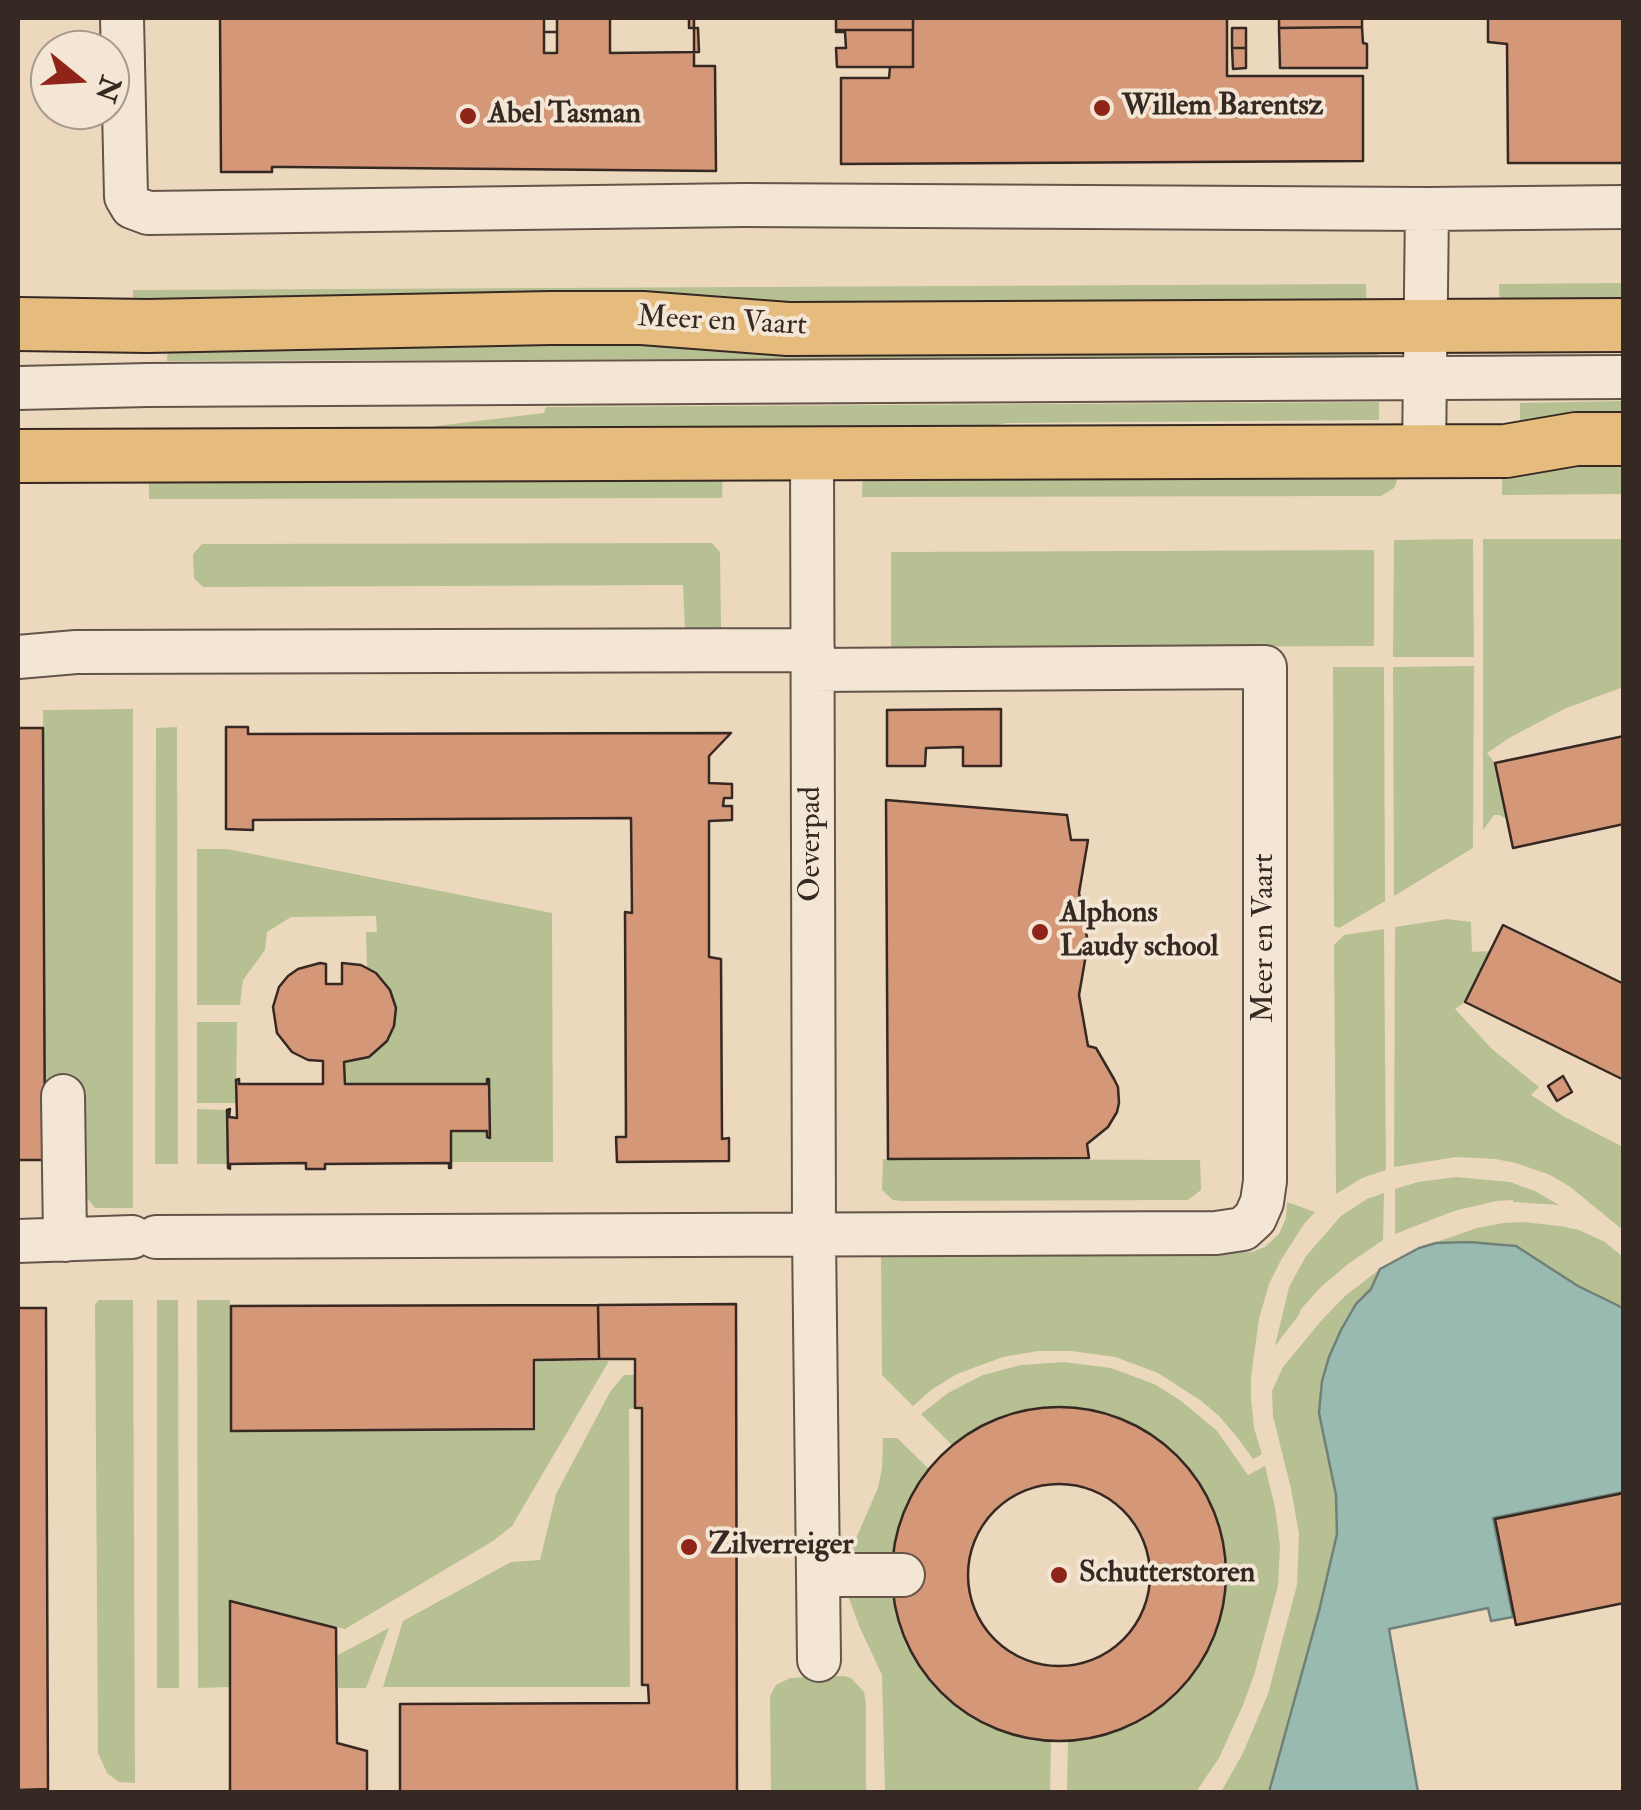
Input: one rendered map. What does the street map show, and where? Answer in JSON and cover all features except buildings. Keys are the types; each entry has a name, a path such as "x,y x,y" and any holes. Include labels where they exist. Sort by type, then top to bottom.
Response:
{"main road":[{"name":"Meer en Vaart","path":"18,324 148,326 642,318 788,329 1624,326"},
{"path":"18,456 1424,452 1506,451 1576,439 1624,438"}],"street":[{"path":"122,18 126,197 132,208 148,213 744,206 1624,207"},
{"path":"1424,452 1427,209"},
{"path":"18,388 1624,377"},
{"name":"Oeverpad","path":"812,454 819,1660"},
{"name":"Meer en Vaart","path":"18,657 93,652 1265,667 1265,1181 1256,1218 1243,1229 1216,1233 814,1235"},
{"path":"64,1096 64,1240"},
{"path":"18,1241 144,1237 814,1235"},
{"path":"818,1575 902,1575"}],"green space":[{"path":"1623,283 1623,315 1500,315 1499,284"},
{"path":"1366,284 1367,315 133,305 133,290"},
{"path":"631,330 1378,338 1378,357 167,361 168,348 548,346"},
{"path":"1623,401 1623,420 1520,436 1520,403"},
{"path":"1379,402 1379,420 1007,423 925,438 437,445 436,426 544,413 546,407"},
{"path":"1502,462 1623,462 1623,494 1502,495"},
{"path":"723,464 722,498 149,499 149,467"},
{"path":"863,464 1398,466 1398,478 1394,488 1381,496 862,497"},
{"path":"1473,539 1474,657 1393,657 1394,540"},
{"path":"1483,539 1624,539 1623,687 1564,709 1487,753 1495,763 1507,819 1494,815 1483,830"},
{"path":"712,543 720,552 721,629 685,629 683,585 203,587 194,578 193,554 202,544"},
{"path":"1374,550 1374,646 891,648 891,552"},
{"path":"1474,666 1473,848 1394,896 1393,667"},
{"path":"1333,667 1384,667 1385,901 1339,928 1334,926"},
{"path":"133,709 133,1208 95,1208 83,1193 44,1087 43,710"},
{"path":"177,727 178,1164 155,1164 156,728"},
{"path":"197,849 227,849 552,913 553,1162 451,1162 451,1131 487,1131 490,1137 489,1079 487,1084 345,1084 344,1062 373,1054 387,1041 395,1019 390,990 380,976 367,968 366,932 377,932 376,916 291,917 267,932 265,950 243,980 240,1005 197,1005"},
{"path":"1447,919 1471,922 1472,952 1491,951 1465,1002 1455,1009 1492,1049 1539,1087 1531,1095 1623,1147 1623,1230 1569,1186 1516,1163 1456,1157 1394,1167 1395,927"},
{"path":"1384,929 1386,1170 1362,1178 1336,1194 1334,945 1344,935"},
{"path":"197,1022 237,1022 236,1103 197,1103"},
{"path":"197,1109 227,1110 228,1164 197,1164"},
{"path":"883,1159 1200,1160 1201,1190 1188,1200 902,1201 893,1200 882,1190"},
{"path":"1456,1177 1510,1182 1559,1205 1496,1201 1454,1211 1395,1234 1395,1189"},
{"path":"1384,1193 1383,1240 1321,1287 1275,1346 1289,1287 1306,1256 1341,1216"},
{"path":"1287,1202 1315,1212 1281,1260 1259,1319 1251,1398 1262,1454 1253,1459 1218,1415 1200,1400 1158,1373 1115,1357 1038,1351 1003,1357 957,1374 913,1406 882,1375 881,1254 1252,1252 1265,1247 1279,1234"},
{"path":"1503,1223 1560,1226 1605,1242 1623,1257 1623,1308 1590,1293 1510,1244 1469,1242 1419,1248"},
{"path":"1380,1269 1371,1289 1356,1304 1341,1330 1322,1381 1319,1413 1336,1495 1337,1534 1269,1792 1221,1792 1268,1694 1297,1585 1299,1534 1273,1416 1272,1391 1283,1367 1321,1321"},
{"path":"99,1300 133,1300 135,1783 119,1782 107,1773 98,1753 95,1304"},
{"path":"157,1300 178,1300 179,1688 157,1688"},
{"path":"197,1300 230,1300 232,1431 536,1429 536,1361 609,1361 512,1526 345,1629 231,1601 230,1687 198,1688"},
{"path":"1064,1362 1111,1368 1154,1384 1217,1431 1248,1475 1265,1466 1280,1545 1278,1586 1243,1705 1219,1758 1196,1792 1067,1792 1068,1742 1114,1733 1160,1708 1197,1670 1217,1631 1226,1592 1224,1545 1213,1508 1193,1473 1152,1435 1117,1417 1094,1411 1050,1407 1017,1412 990,1422 953,1446 921,1414 948,1393 983,1375 1021,1365"},
{"path":"624,1375 635,1375 635,1408 629,1409 630,1687 383,1687 403,1621 511,1562 540,1560 556,1494 610,1392"},
{"path":"883,1438 897,1438 929,1469 903,1513 892,1559 847,1559 878,1488"},
{"path":"892,1591 907,1645 939,1691 992,1728 1051,1742 1050,1792 885,1792 882,1675 847,1593"},
{"path":"389,1628 366,1688 338,1688 338,1655"},
{"path":"844,1676 864,1692 866,1792 771,1792 770,1696 776,1685 790,1678"}],"water":[{"path":"1469,1242 1516,1246 1578,1286 1623,1308 1623,1492 1493,1518 1513,1617 1491,1621 1488,1608 1389,1629 1418,1792 1269,1792 1337,1534 1336,1495 1319,1413 1329,1357 1356,1304 1371,1289 1380,1269 1419,1248"}],"place":[{"name":"Willem Barentsz","path":"1102,108"},
{"name":"Abel Tasman","path":"468,116"},
{"name":"Alphons Laudy school","path":"1040,932"},
{"name":"Zilverreiger","path":"689,1547"},
{"name":"Schutterstoren","path":"1059,1575"}]}
